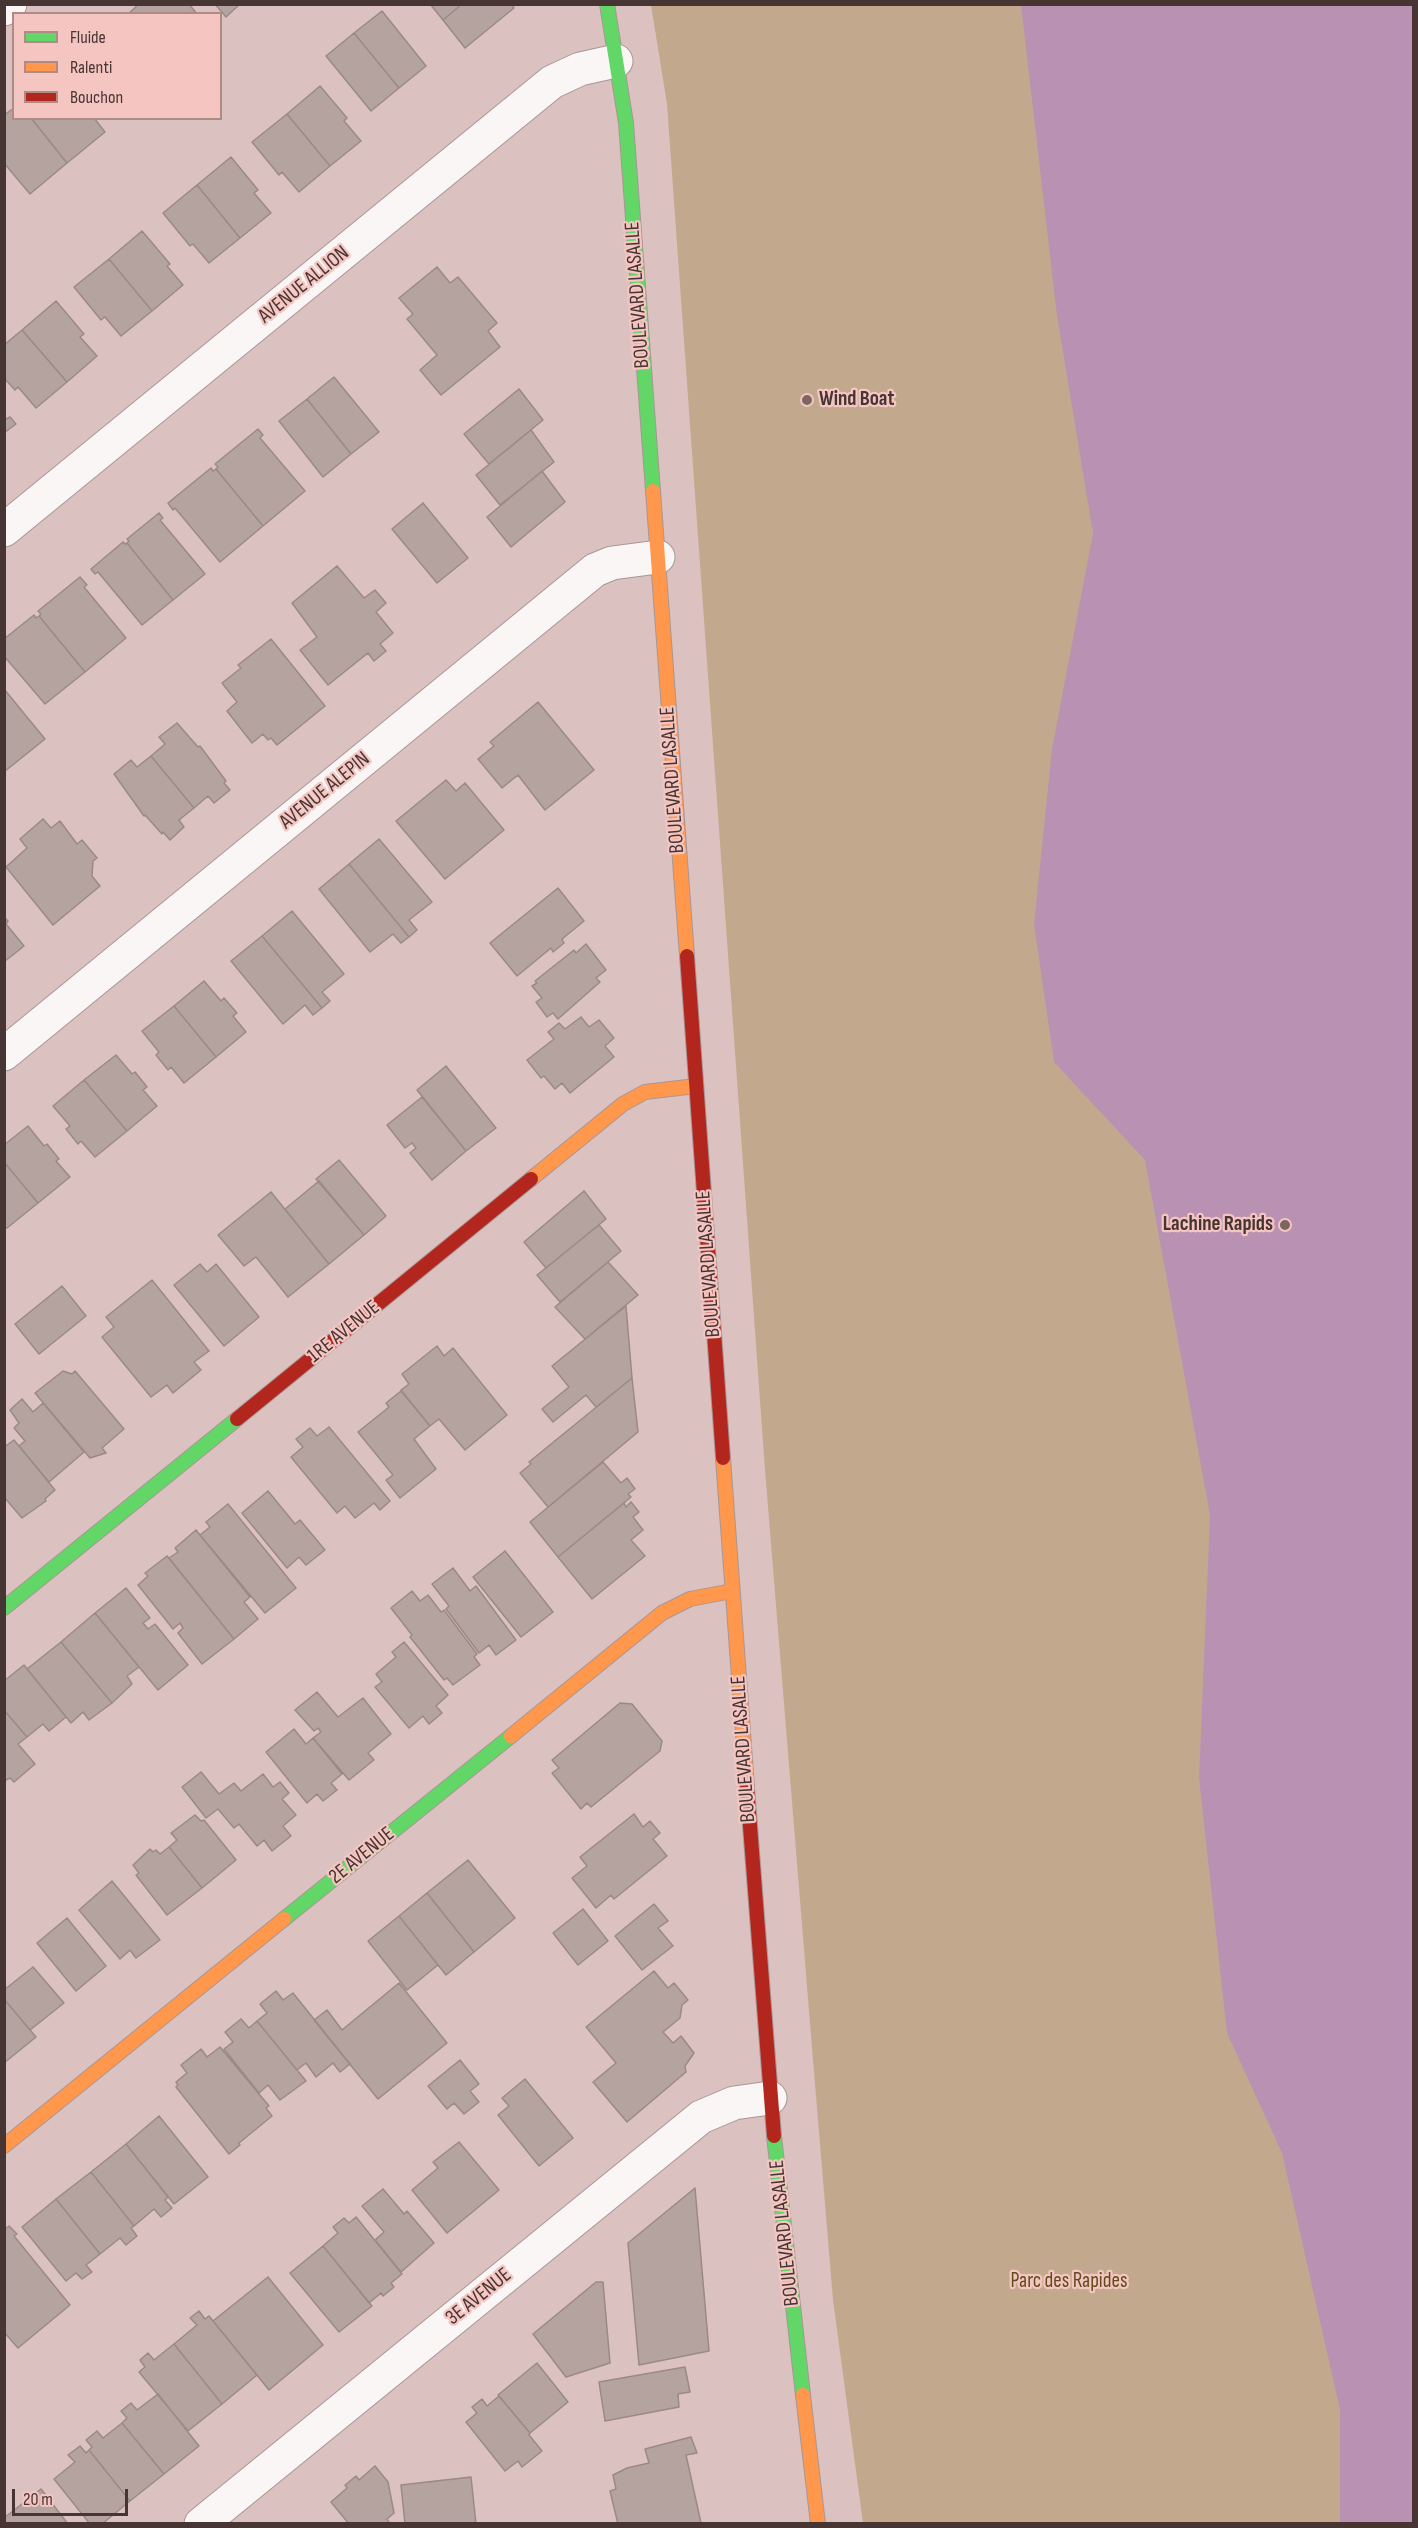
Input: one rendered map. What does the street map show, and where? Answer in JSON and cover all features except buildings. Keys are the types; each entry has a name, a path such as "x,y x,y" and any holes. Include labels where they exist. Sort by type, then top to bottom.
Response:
{"main road":[{"name":"BOULEVARD LASALLE","path":"607,4 626,123 770,2098 818,2523"},
{"name":"1RE AVENUE","path":"4,1608 623,1104 645,1092 696,1086"},
{"name":"2E AVENUE","path":"4,2146 663,1613 690,1599 732,1591"}],"street":[{"path":"4,9 10,4"},
{"name":"AVENUE ALLION","path":"4,530 552,82 580,69 616,61"},
{"name":"AVENUE ALEPIN","path":"4,1054 595,570 612,563 658,557"},
{"name":"3E AVENUE","path":"201,2523 701,2117 734,2103 770,2098"}],"green space":[{"name":"Parc des Rapides","path":"651,5 1413,5 1413,2523 863,2523 833,2300 765,1470 667,104"}],"shaded area":[{"name":"Lachine Rapids","path":"1021,5 1413,5 1413,2523 1340,2523 1340,2410 1282,2153 1227,2033 1199,1778 1210,1515 1145,1160 1054,1062 1034,924 1052,749 1093,533 1057,316"}],"traffic: fast":[{"path":"607,4 626,123 653,491"},
{"path":"4,1608 237,1419"},
{"path":"284,1919 511,1736"},
{"path":"774,2136 803,2395"}],"traffic: slow":[{"path":"653,491 687,956"},
{"path":"531,1179 623,1104 645,1092 696,1086"},
{"path":"723,1458 747,1787"},
{"path":"511,1736 662,1613 690,1599 732,1591"},
{"path":"4,2146 284,1919"},
{"path":"803,2395 818,2524"}],"traffic: jam":[{"path":"687,956 723,1458"},
{"path":"237,1419 531,1179"},
{"path":"747,1787 774,2136"}],"place":[{"name":"Wind Boat","path":"807,400"},
{"name":"Lachine Rapids","path":"1285,1225"}]}
